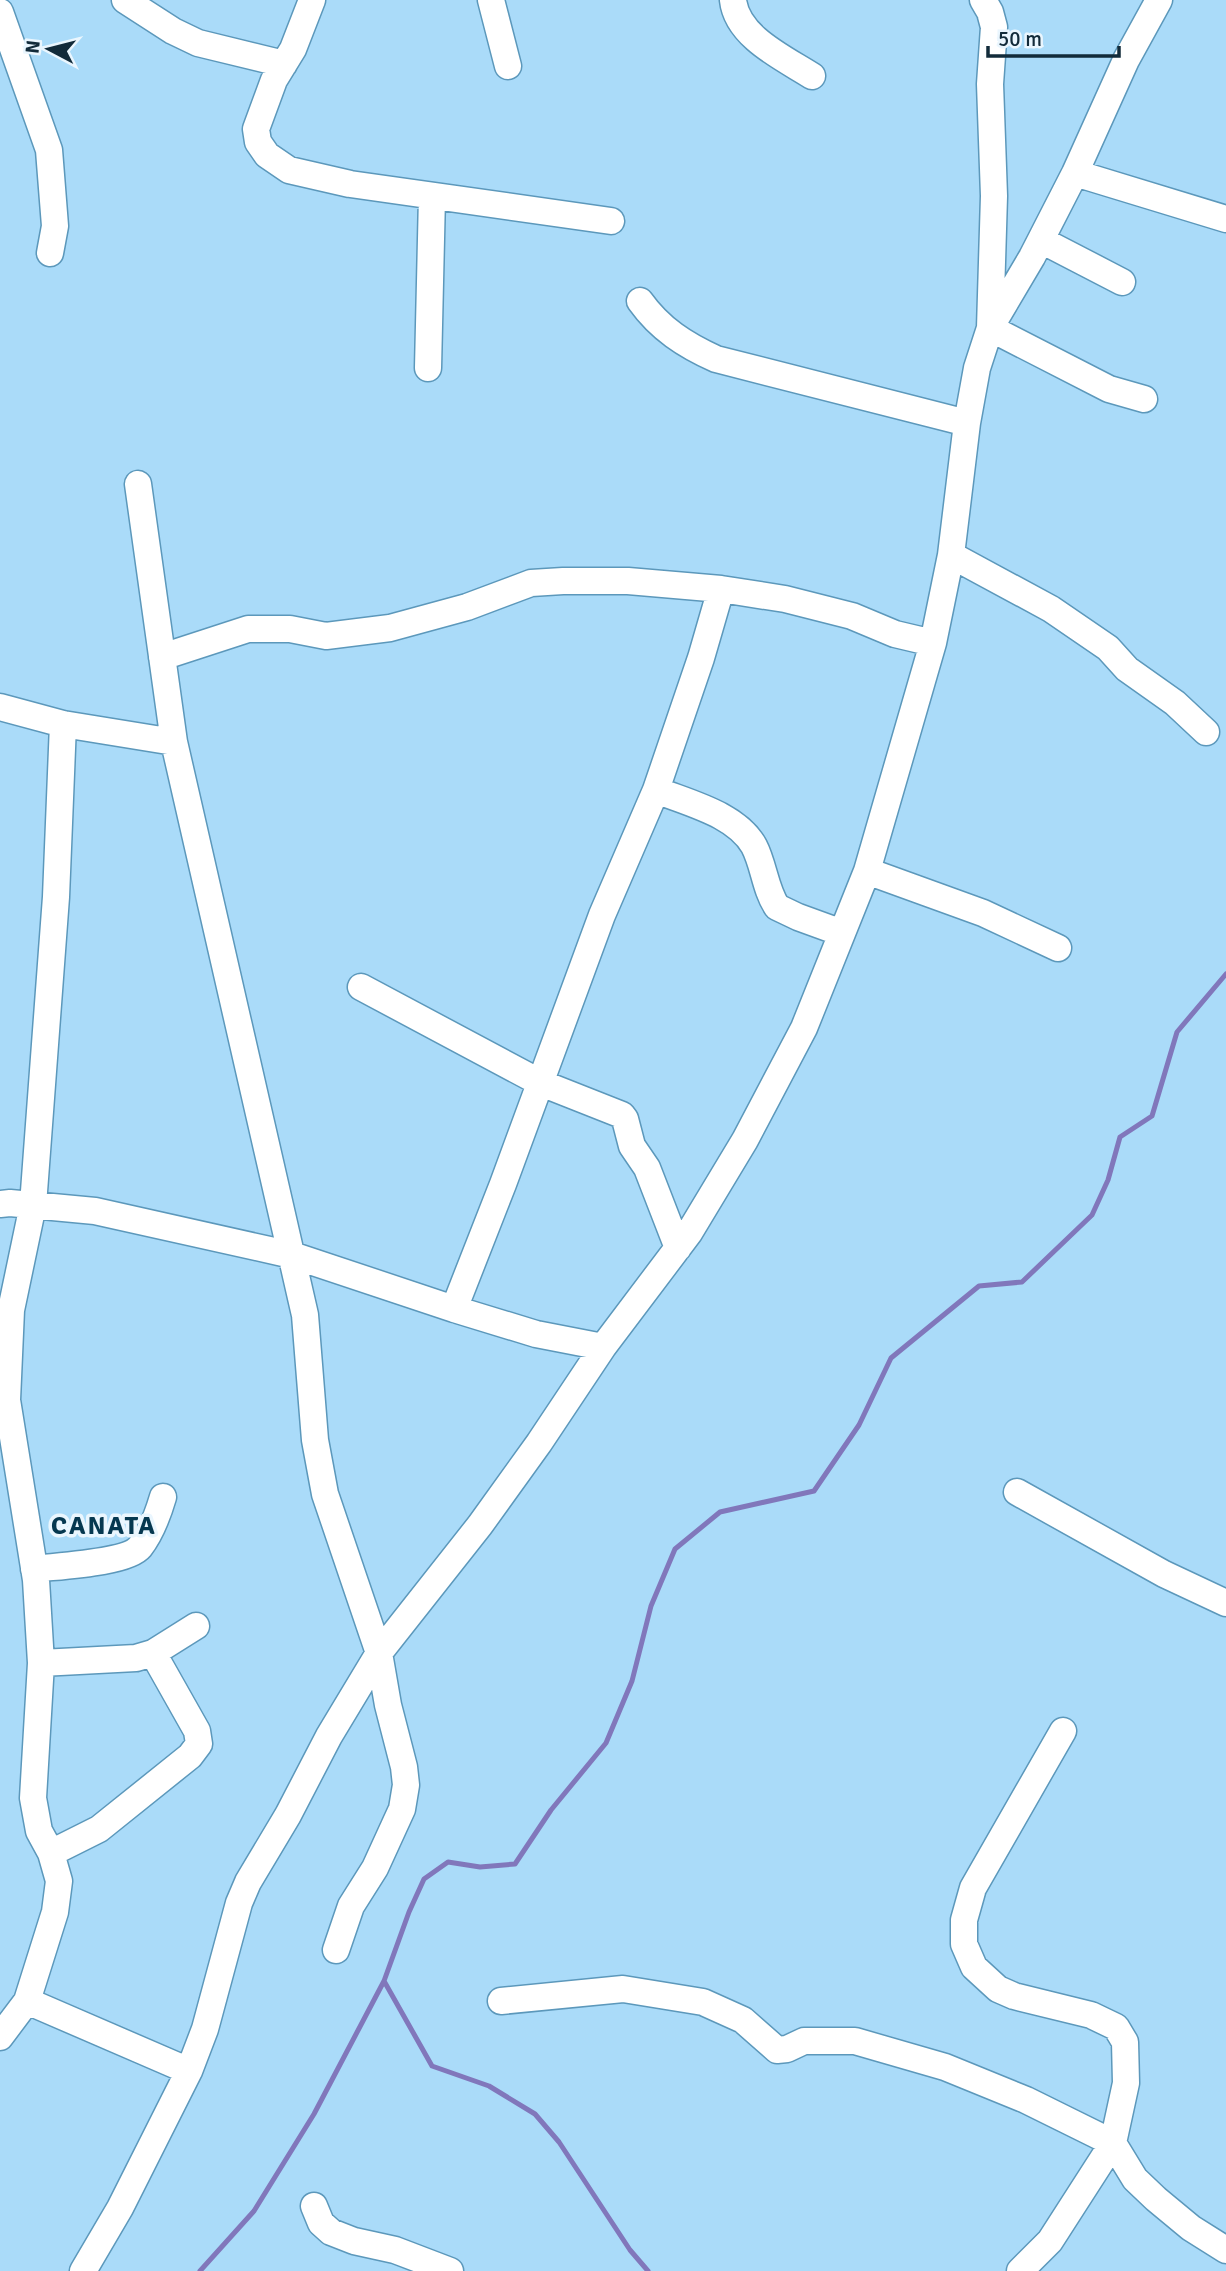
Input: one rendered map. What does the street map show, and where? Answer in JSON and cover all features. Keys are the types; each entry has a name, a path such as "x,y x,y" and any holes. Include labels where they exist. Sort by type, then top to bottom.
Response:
{"street":[{"path":"125,0 173,32 198,43 284,64"},
{"path":"312,0 293,49 274,80 256,129 258,142 267,155 289,170 351,184 611,221"},
{"path":"491,0 508,66"},
{"path":"733,0 736,16 741,24 768,48 812,76"},
{"path":"983,0 990,12 995,36 990,84 994,196 990,328"},
{"path":"83,2271 120,2208 189,2071 205,2029 239,1903 329,1736 379,1653 480,1525 603,1347 678,1248 745,1140 804,1028 867,871 933,643 951,555 976,368 990,328 1041,240 1075,173 1126,60 1159,0"},
{"path":"0,12 49,150 55,226 50,253"},
{"path":"1075,173 1226,219"},
{"path":"428,369 432,196"},
{"path":"1041,240 1122,282"},
{"path":"640,301 652,318 686,345 716,359 967,423"},
{"path":"990,328 1109,389 1144,399"},
{"path":"138,484 174,742 305,1315 315,1440 325,1494 379,1653 388,1705 404,1767 406,1785 402,1809 375,1868 351,1906 336,1950"},
{"path":"951,555 1051,609 1108,648 1127,669 1175,703 1206,732"},
{"path":"162,657 248,629 290,629 326,636 390,628 467,607 531,583 628,582 721,589 818,607 873,623 895,634 933,643"},
{"path":"454,1309 602,915 656,790 701,658 721,589"},
{"path":"0,707 64,724 174,742"},
{"path":"0,2037 27,2001 55,1912 59,1881 51,1853 39,1831 33,1798 41,1663 34,1569 7,1400 11,1310 11,1201 56,897 64,724"},
{"path":"656,790 740,828 754,846 777,907 798,918 842,933"},
{"path":"867,871 983,913 1058,948"},
{"path":"361,987 541,1083 622,1115 631,1144 647,1168 678,1248"},
{"path":"11,1201 95,1211 292,1255 536,1334 603,1347"},
{"path":"1017,1492 1164,1574 1226,1603"},
{"path":"34,1569 118,1559 134,1552 140,1547 157,1516 163,1497"},
{"path":"41,1663 136,1658 153,1653 196,1626"},
{"path":"51,1853 99,1829 190,1756 199,1744 197,1731 153,1653"},
{"path":"1020,2271 1050,2241 1114,2143 1126,2083 1125,2042 1116,2027 1091,2015 1014,1996 998,1989 974,1967 964,1944 964,1920 973,1888 1063,1731"},
{"path":"501,2001 623,1989 703,2002 743,2020 778,2050 787,2049 803,2041 855,2041 956,2071 1026,2100 1114,2143 1135,2179 1191,2228 1226,2250"},
{"path":"27,2001 189,2071"},
{"path":"314,2206 321,2223 331,2232 354,2241 395,2250 450,2271"}],"waterway":[{"path":"200,2271 254,2211 314,2114 384,1981 424,1879 448,1862 480,1867 515,1864 551,1810 606,1743 632,1681 651,1606 675,1549 720,1512 814,1491 859,1425 891,1358 979,1286 1022,1282 1092,1215 1108,1180 1120,1137 1152,1116 1177,1032 1226,974"},
{"path":"384,1981 432,2066 489,2086 535,2114 559,2142 630,2250 648,2271"}],"district":[{"name":"CANATA","path":"104,1526"}]}
